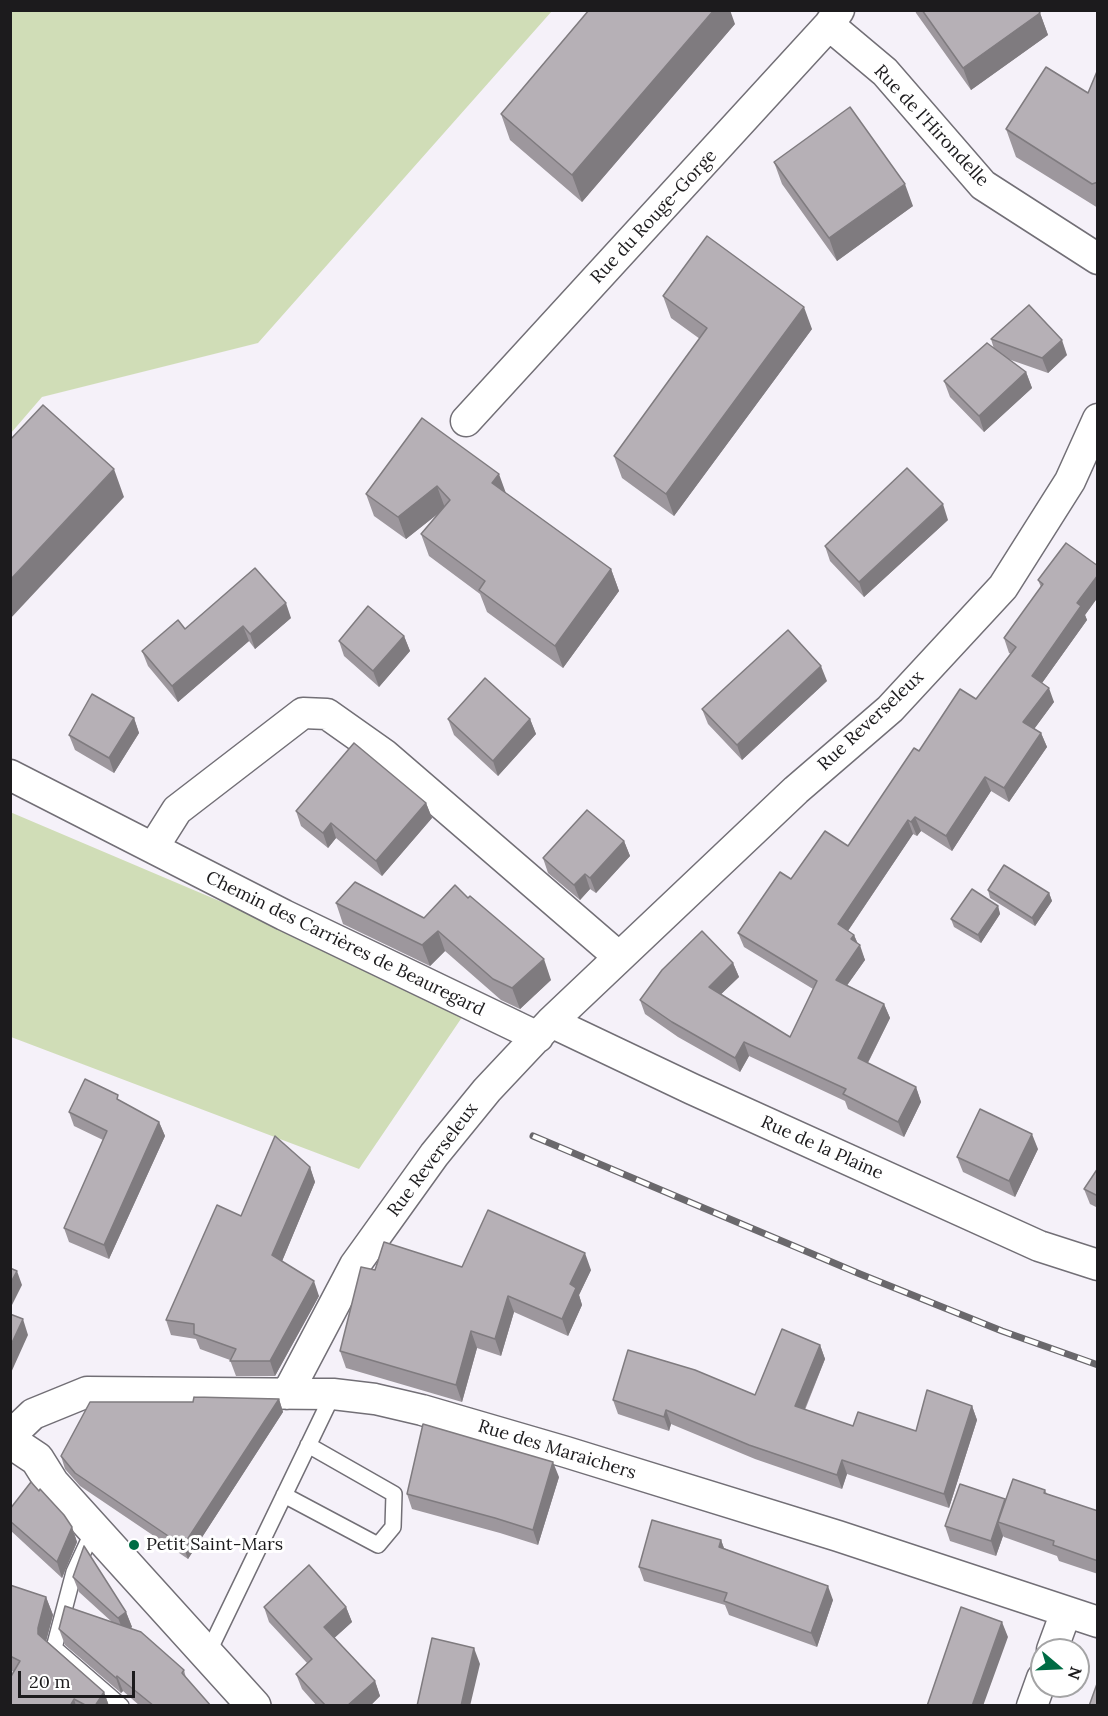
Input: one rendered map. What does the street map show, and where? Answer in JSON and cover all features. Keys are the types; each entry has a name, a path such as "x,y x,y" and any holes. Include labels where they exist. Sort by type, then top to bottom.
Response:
{"street":[{"name":"Rue de l'Hirondelle","path":"834,18 885,72 983,186 1098,259"},
{"name":"Rue du Rouge-Gorge","path":"466,421 834,18"},
{"name":"Rue Reverseleux","path":"287,1394 355,1265 434,1155 487,1090 544,1030 619,957 796,790 890,709 1003,587 1070,481 1098,419"},
{"path":"153,848 177,810 303,712 327,714 385,755 619,957"},
{"name":"Chemin des Carrières de Beauregard","path":"10,775 284,915 544,1030"},
{"name":"Rue de la Plaine","path":"544,1030 692,1089 1040,1246 1098,1265"},
{"name":"Rue des Maraichers","path":"10,1436 33,1414 87,1392 333,1394 375,1399 422,1410 566,1452 838,1536 1098,1622"},
{"path":"10,1441 37,1459 52,1483 208,1653 243,1699"},
{"path":"1056,1638 1066,1612"}],"lane":[{"path":"208,1653 333,1394"},
{"path":"284,1495 378,1545 393,1527 393,1494 308,1445"},
{"path":"94,1529 74,1572 54,1648 122,1706"}],"green space":[{"path":"11,10 552,11 258,343 42,397 11,433"},
{"path":"10,812 469,1007 359,1169 11,1037"}],"building":[{"path":"589,10 714,10 572,175 501,114"},
{"path":"922,10 1038,10 1040,13 963,68"},
{"path":"1046,67 1088,93 1098,69 1098,182 1092,184 1006,129"},
{"path":"850,107 905,184 829,238 774,162"},
{"path":"707,236 804,307 666,494 614,456 707,328 663,296"},
{"path":"1029,305 1062,340 1042,358 991,339"},
{"path":"987,343 1026,372 979,416 944,381"},
{"path":"43,405 114,469 10,580 10,440"},
{"path":"422,418 499,474 492,483 611,569 555,646 479,590 485,581 421,534 450,500 437,486 398,517 366,494"},
{"path":"907,468 943,504 859,582 825,546"},
{"path":"1066,543 1098,566 1098,575 1077,603 1081,606 1032,676 1049,688 1023,722 1041,733 1004,788 985,777 946,836 915,817 911,822 908,820 838,924 854,935 851,939 860,945 836,980 884,1004 858,1058 916,1087 898,1122 843,1094 846,1089 744,1042 735,1058 672,1022 640,1000 662,970 702,931 733,963 709,987 790,1037 817,981 738,933 780,872 791,879 825,831 848,846 914,748 919,751 960,689 976,699 1016,647 1004,638 1043,584 1038,580"},
{"path":"255,568 286,603 250,634 243,626 172,686 142,651 178,620 185,629"},
{"path":"368,606 404,636 373,671 339,641"},
{"path":"788,630 821,666 737,745 702,709"},
{"path":"485,678 530,719 493,761 448,719"},
{"path":"92,694 134,718 109,758 69,735"},
{"path":"354,743 426,803 376,861 331,823 323,833 296,811"},
{"path":"587,810 624,841 590,878 585,874 574,885 543,858"},
{"path":"1004,865 1049,893 1032,918 988,890"},
{"path":"355,882 424,918 455,885 544,959 512,988 493,979 438,931 422,945 336,903"},
{"path":"972,889 998,906 978,935 951,919"},
{"path":"85,1079 118,1095 117,1099 159,1122 104,1245 64,1228 107,1131 69,1112"},
{"path":"980,1109 1032,1134 1009,1181 957,1157"},
{"path":"275,1136 310,1167 272,1255 314,1281 270,1361 230,1361 236,1349 194,1334 194,1324 166,1320 217,1205 241,1216"},
{"path":"1098,1168 1098,1196 1084,1189"},
{"path":"488,1210 585,1253 570,1284 576,1288 562,1319 508,1296 495,1339 471,1331 456,1385 340,1351 361,1267 375,1270 384,1242 462,1267"},
{"path":"10,1268 17,1271 10,1284"},
{"path":"10,1314 23,1319 10,1347"},
{"path":"782,1329 820,1345 795,1406 853,1426 858,1412 916,1431 927,1390 972,1406 944,1494 842,1460 837,1475 749,1445 666,1410 664,1417 613,1400 628,1350 695,1370 755,1395"},
{"path":"194,1397 279,1399 183,1546 75,1473 61,1456 90,1402 193,1402"},
{"path":"423,1424 553,1462 533,1530 407,1494"},
{"path":"1013,1479 1045,1490 1044,1493 1098,1511 1098,1561 1053,1545 1054,1541 998,1522"},
{"path":"31,1482 64,1515 72,1527 57,1562 10,1521 10,1509"},
{"path":"960,1484 1005,1499 991,1541 945,1526"},
{"path":"652,1520 721,1540 719,1547 828,1586 811,1633 724,1601 727,1593 639,1567"},
{"path":"84,1546 126,1612 118,1618 73,1577"},
{"path":"309,1565 346,1607 324,1627 375,1681 347,1706 326,1706 296,1674 312,1659 264,1607"},
{"path":"10,1585 46,1597 38,1634 104,1692 95,1706 87,1706 74,1699 70,1706 10,1706 10,1678 20,1661 10,1656"},
{"path":"65,1606 141,1632 184,1670 182,1673 211,1706 154,1706 117,1676 116,1678 59,1629"},
{"path":"961,1607 1002,1622 972,1706 927,1706"},
{"path":"432,1638 474,1648 461,1706 417,1706"},
{"path":"1098,1681 1098,1706 1089,1706"}],"railway":[{"path":"533,1136 860,1274 1002,1331 1098,1365"}],"place":[{"name":"Petit Saint-Mars","path":"134,1545"}]}
